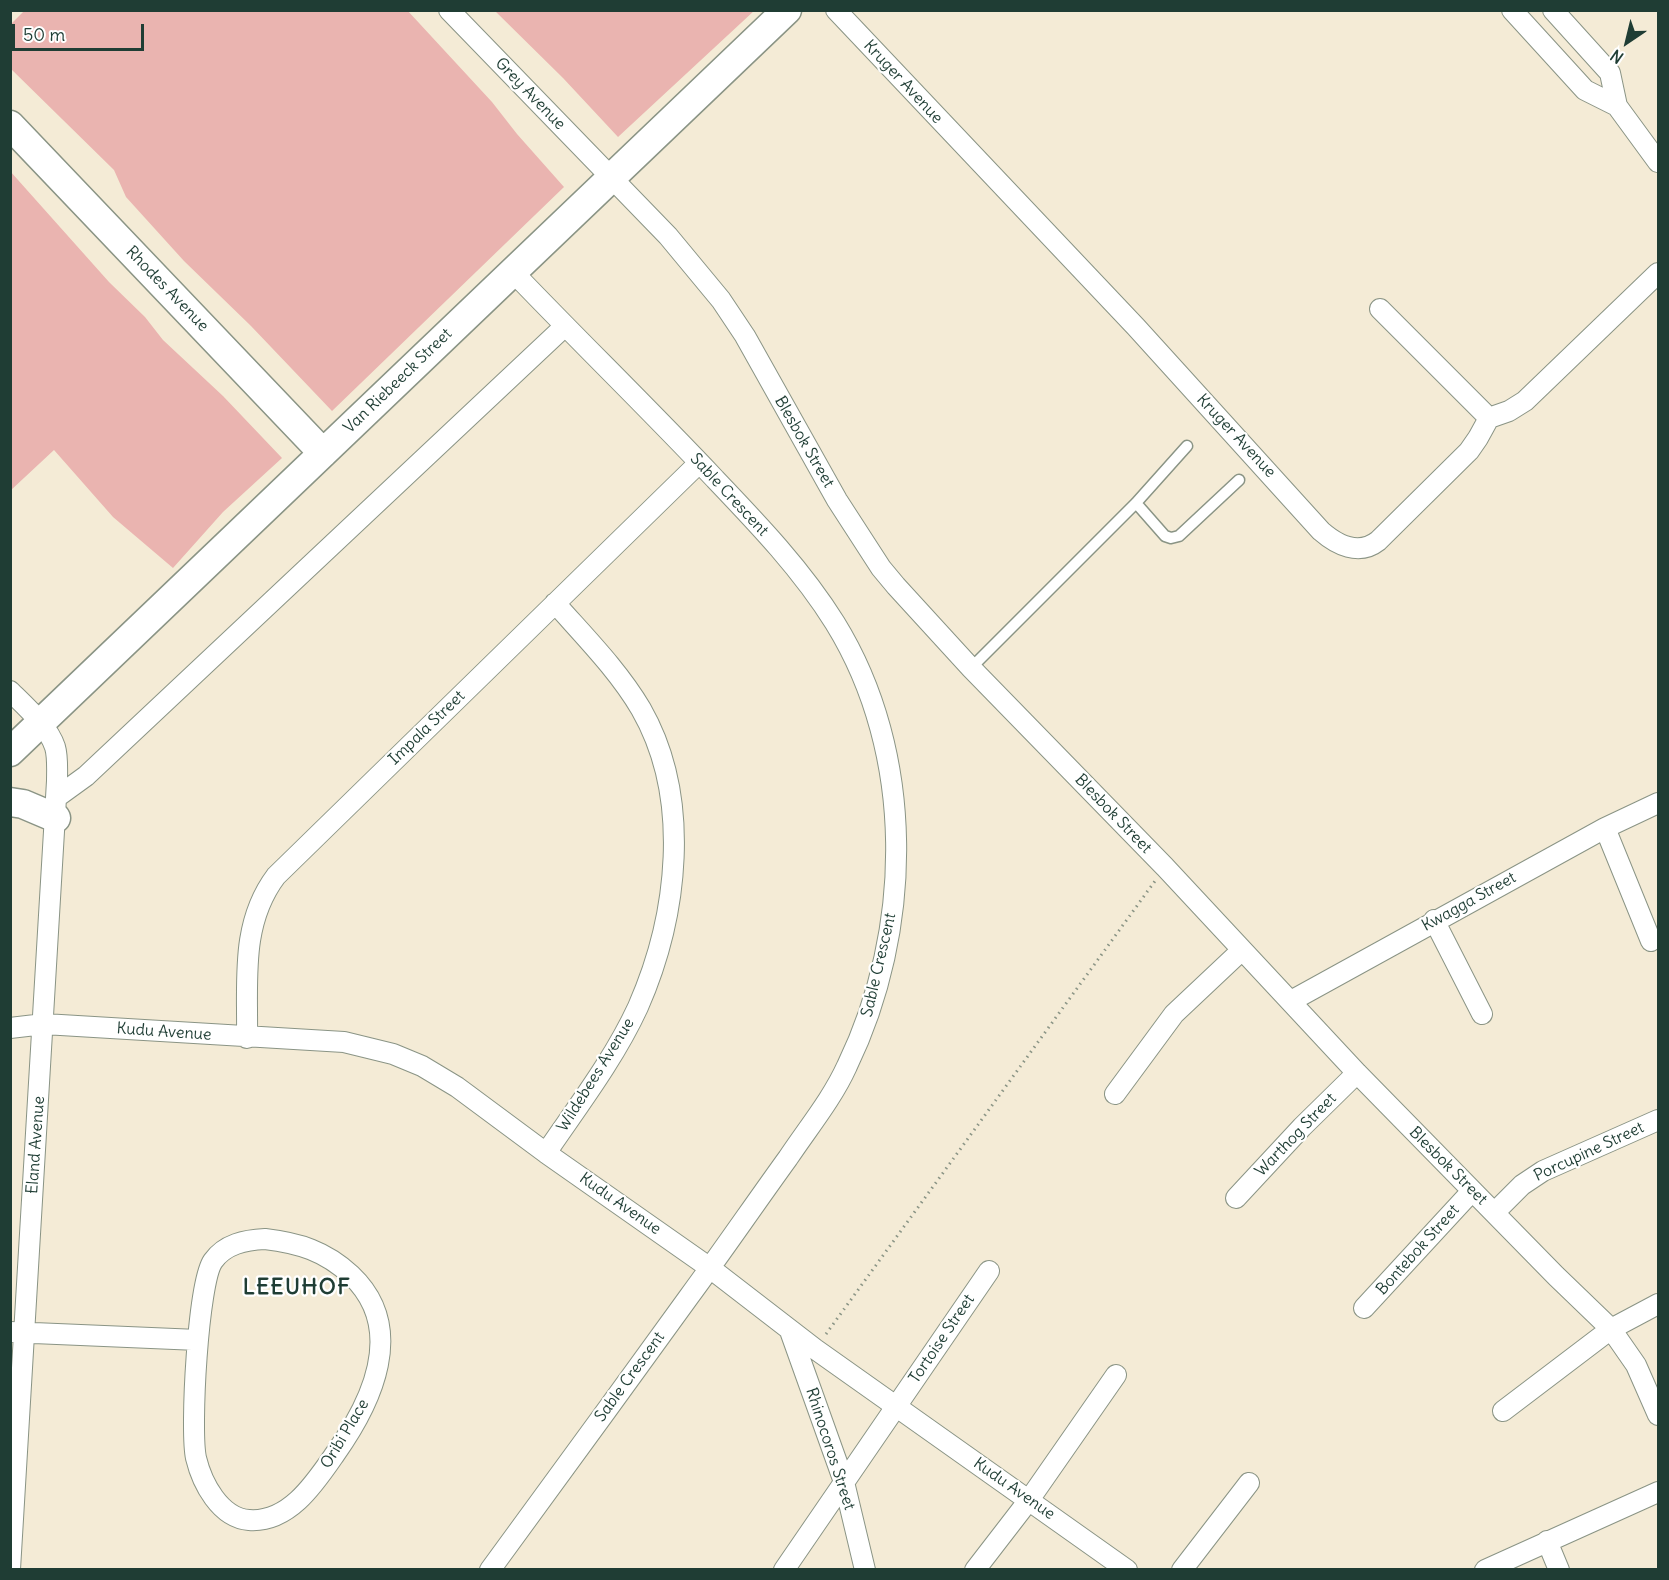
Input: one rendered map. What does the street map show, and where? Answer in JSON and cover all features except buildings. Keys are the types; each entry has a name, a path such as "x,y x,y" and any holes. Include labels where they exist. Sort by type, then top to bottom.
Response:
{"street":[{"name":"Grey Avenue","path":"449,10 612,177"},
{"name":"Van Riebeeck Street","path":"10,752 41,725 787,10"},
{"name":"Kruger Avenue","path":"837,10 1136,327 1330,538 1345,546 1355,548 1365,549 1375,544 1469,451 1479,438 1489,418"},
{"path":"1512,10 1585,90 1617,106"},
{"path":"1553,10 1610,73 1617,106 1659,162"},
{"name":"Rhodes Avenue","path":"10,125 323,453"},
{"name":"Blesbok Street","path":"612,177 668,236 722,300 745,336 837,500 881,568 971,668 1165,867 1357,1072 1472,1191 1611,1329 1636,1365 1659,1415"},
{"name":"Sable Crescent","path":"490,1569 710,1268 825,1104 852,1057 876,991 886,947 894,899 896,858 893,799 886,757 870,698 845,641 828,613 765,534 513,272"},
{"path":"1380,309 1489,418 1509,411 1525,401 1659,273"},
{"path":"10,802 56,808 86,776 565,326"},
{"name":"Impala Street","path":"247,1038 251,930 260,900 267,888 289,862 699,463"},
{"name":"Wildebees Avenue","path":"546,1153 604,1066 637,1008 662,933 671,887 674,849 670,790 651,729 641,709 608,662 555,603"},
{"name":"Eland Avenue","path":"10,691 41,725 56,749 56,808 44,1024 17,1332 10,1569"},
{"name":"Kwagga Street","path":"1291,1000 1605,828 1654,805"},
{"path":"1605,828 1651,941"},
{"path":"1434,920 1482,1014"},
{"path":"1114,1094 1174,1014 1242,950"},
{"name":"Kudu Avenue","path":"10,1028 44,1024 247,1038 344,1042 379,1049 406,1059 441,1076 710,1268 815,1349 1127,1569"},
{"name":"Warthog Street","path":"1236,1198 1357,1072"},
{"name":"Porcupine Street","path":"1495,1212 1522,1185 1543,1171 1659,1120"},
{"name":"Bontebok Street","path":"1364,1308 1472,1191"},
{"name":"Oribi Place","path":"250,1240 293,1242 321,1252 353,1276 364,1289 372,1304 380,1330 380,1347 368,1396 350,1432 312,1486 282,1512 258,1520 240,1518 226,1511 208,1488 196,1458 194,1435 198,1340 206,1279 211,1264 226,1249 250,1240"},
{"name":"Tortoise Street","path":"784,1569 989,1271"},
{"path":"1503,1411 1611,1329 1659,1304"},
{"name":"Rhinocoros Street","path":"790,1331 844,1482 865,1569"},
{"path":"17,1332 198,1340"},
{"path":"975,1569 1029,1500 1116,1375"},
{"path":"1182,1569 1249,1483"},
{"path":"1485,1569 1659,1492"},
{"path":"1547,1541 1559,1569"}],"lane":[{"path":"971,668 1136,504 1187,446"},
{"path":"1136,504 1165,536 1172,538 1179,536 1239,480"}],"path":[{"path":"815,1349 1165,867"}],"district":[{"name":"LEEUHOF","path":"297,1288"}]}
